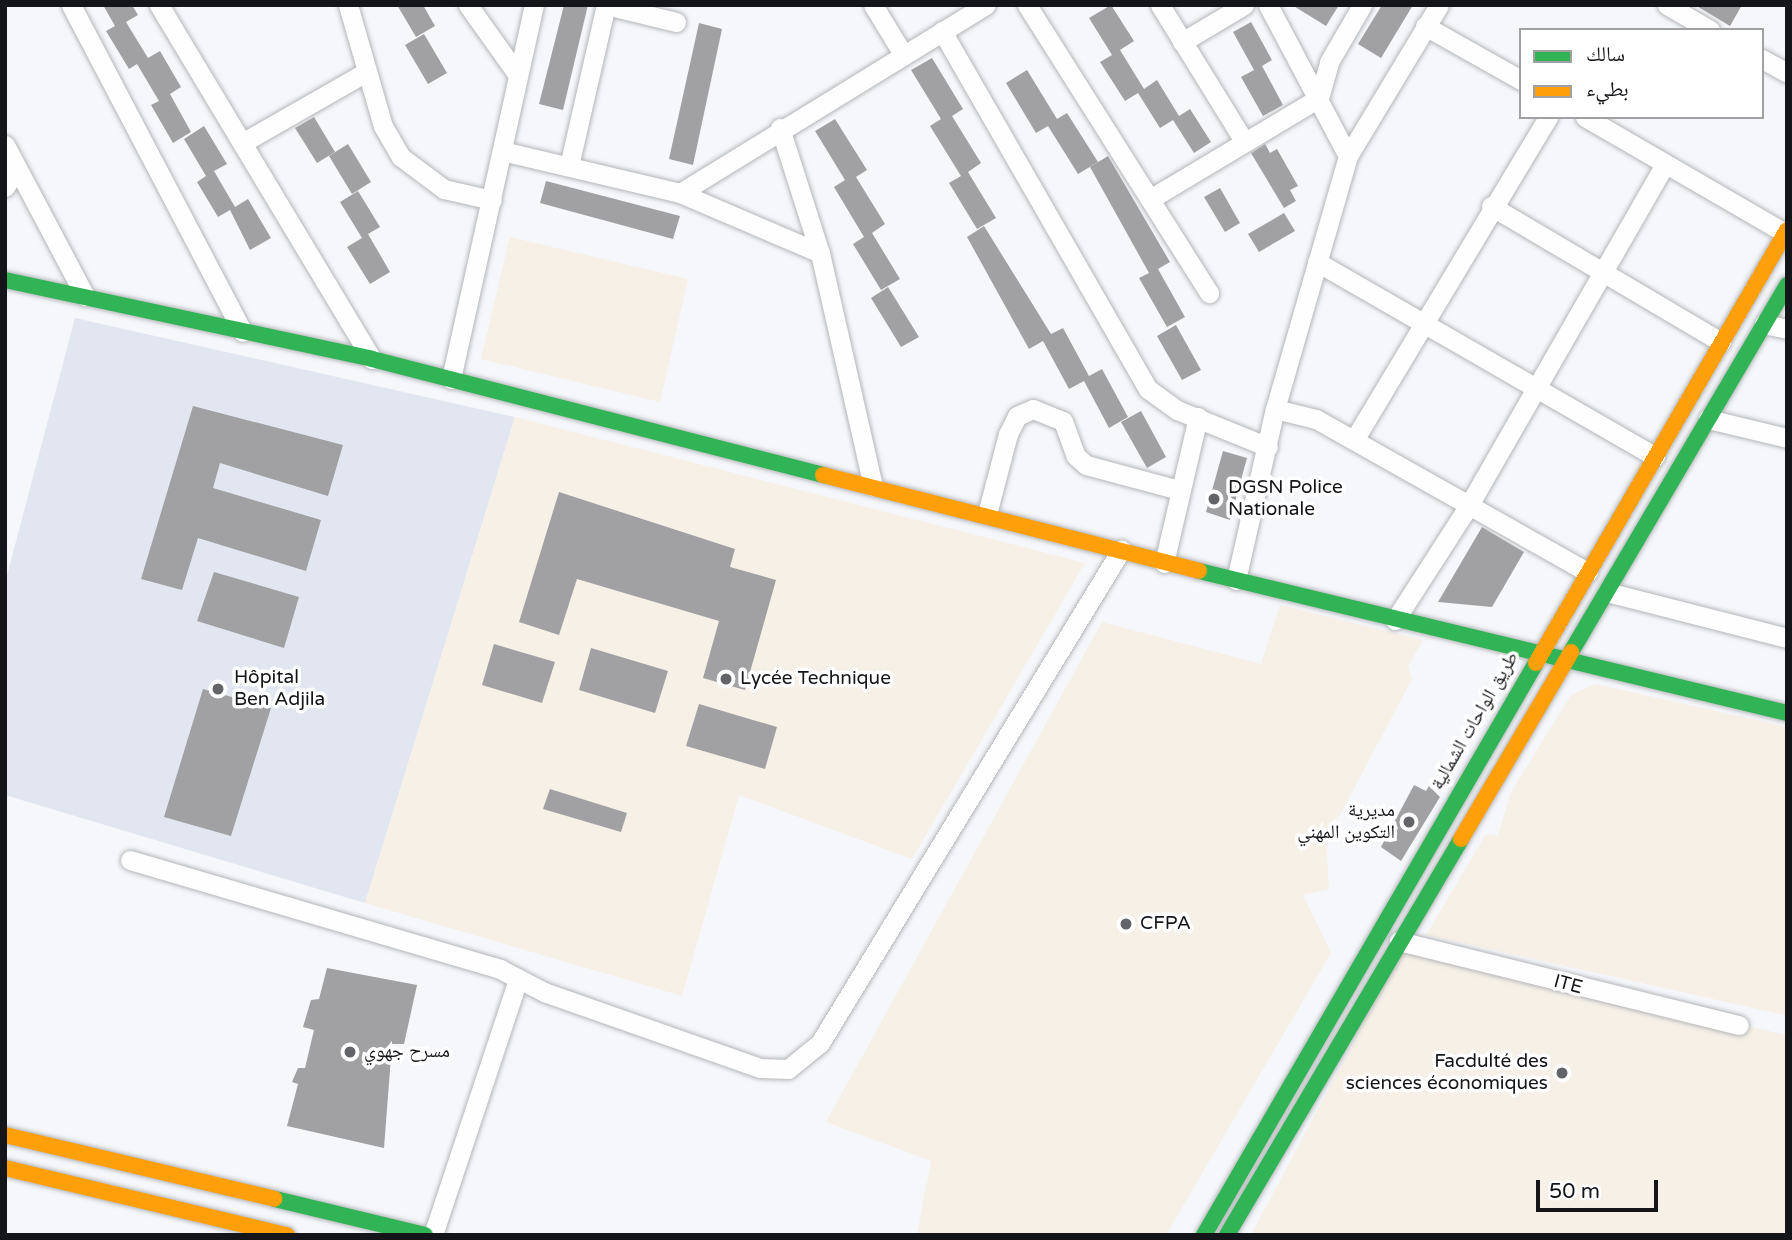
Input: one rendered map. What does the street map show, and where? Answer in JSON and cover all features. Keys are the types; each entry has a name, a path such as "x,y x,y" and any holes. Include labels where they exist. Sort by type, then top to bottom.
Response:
{"main road":[{"name":"طريق الواحات الشمالية","path":"1204,1235 1538,653 1786,232"},
{"path":"5,280 372,359 987,514 1164,563 1787,713"},
{"path":"1227,1235 1787,285"},
{"path":"5,1135 425,1235"},
{"path":"5,1168 287,1235"}],"street":[{"path":"71,5 243,331"},
{"path":"159,5 372,359"},
{"path":"348,5 383,126 401,156 444,188 492,200"},
{"path":"468,5 517,74"},
{"path":"451,379 534,5"},
{"path":"569,166 606,5 676,22"},
{"path":"873,5 903,54"},
{"path":"680,193 780,128 986,5"},
{"path":"1027,5 1209,293"},
{"path":"1160,5 1244,141"},
{"path":"1182,42 1244,5"},
{"path":"1150,200 1319,97 1329,62 1362,5"},
{"path":"1236,580 1275,409 1348,156 1438,5"},
{"path":"1667,5 1707,28"},
{"path":"1277,10 1348,156"},
{"path":"1425,26 1519,79"},
{"path":"942,31 1147,389 1198,417 1268,447"},
{"path":"1764,60 1787,73"},
{"path":"243,143 366,72"},
{"path":"1354,440 1421,322 1547,119"},
{"path":"1589,119 1786,232"},
{"path":"780,128 820,253 873,486"},
{"path":"5,145 85,296"},
{"path":"502,151 680,193 820,253"},
{"path":"1395,620 1469,505 1665,164"},
{"path":"5,187 17,168"},
{"path":"1492,206 1721,342"},
{"path":"1317,262 1654,456"},
{"path":"1764,324 1787,329"},
{"path":"987,514 1008,433 1017,416 1033,409 1063,421 1076,456 1086,465 1179,490"},
{"path":"1275,409 1303,414 1354,440 1588,572"},
{"path":"1164,563 1198,417"},
{"path":"1707,419 1787,438"},
{"path":"130,860 500,969 518,979 760,1068 801,1063 848,999 1121,550"},
{"path":"1607,592 1787,638"},
{"name":"ITE","path":"1399,941 1739,1025"},
{"path":"433,1235 518,979"}],"shaded area":[{"path":"510,237 688,279 660,402 481,359"},
{"name":"Hôpital Ben Adjila","path":"75,318 515,417 365,903 5,795 5,583"},
{"name":"Lycée Technique","path":"515,417 1085,563 912,859 739,795 682,996 365,903"},
{"name":"CFPA","path":"1280,605 1423,640 1408,666 1412,679 1326,841 1329,889 1303,895 1331,953 1166,1235 917,1235 931,1161 826,1122 1102,622 1261,664"},
{"path":"1596,684 1787,727 1785,1015 1426,935 1486,834 1498,836 1511,792 1571,695"},
{"name":"Facdulté des sciences économiques","path":"1403,949 1787,1035 1787,1235 1251,1235"}],"building":[{"path":"103,5 132,5 138,15 126,22 148,58 160,51 181,87 170,94 191,132 173,143 151,105 159,101 137,64 129,69 106,31 115,26"},
{"path":"397,5 423,5 435,26 416,37"},
{"path":"564,5 588,5 563,110 539,104"},
{"path":"1111,5 1134,41 1120,50 1144,89 1157,80 1179,116 1190,109 1211,142 1194,153 1173,120 1160,128 1138,93 1125,101 1100,62 1112,55 1089,18"},
{"path":"1292,5 1339,5 1326,26"},
{"path":"1382,5 1413,5 1381,58 1358,44"},
{"path":"1695,5 1742,5 1730,26"},
{"path":"1251,22 1272,60 1262,66 1283,105 1263,116 1241,77 1254,70 1233,32"},
{"path":"699,23 722,29 693,165 669,159"},
{"path":"424,34 447,73 428,84 405,45"},
{"path":"932,58 963,109 952,116 981,163 968,172 996,218 977,229 949,183 961,176 930,126 941,119 911,70"},
{"path":"1027,70 1057,119 1067,113 1098,162 1078,174 1048,126 1036,133 1006,83"},
{"path":"314,117 335,152 317,163 295,128"},
{"path":"835,119 867,170 856,177 885,224 872,233 900,279 881,290 853,244 864,237 834,187 845,180 815,131"},
{"path":"204,126 227,164 214,171 235,207 248,199 271,238 250,250 230,210 218,217 197,182 206,176 184,139"},
{"path":"348,144 371,182 352,194 329,156"},
{"path":"1265,144 1270,153 1277,149 1298,186 1290,190 1296,201 1284,208 1251,153"},
{"path":"1108,156 1170,262 1158,269 1185,317 1167,327 1139,278 1149,273 1090,167"},
{"path":"546,181 680,216 673,239 540,203"},
{"path":"1220,188 1240,223 1225,232 1204,197"},
{"path":"358,191 380,227 368,234 390,272 370,284 347,247 362,238 340,202"},
{"path":"1284,213 1295,231 1259,252 1248,234"},
{"path":"984,226 1051,334 1063,328 1089,376 1102,369 1128,417 1109,428 1084,381 1069,389 1043,341 1029,349 967,237"},
{"path":"888,287 919,337 901,347 871,298"},
{"path":"1176,325 1201,370 1182,380 1157,336"},
{"path":"193,406 343,445 328,496 220,463 213,488 321,520 306,571 198,538 182,590 141,579"},
{"path":"1141,411 1166,457 1147,468 1121,422"},
{"path":"1223,451 1247,458 1230,520 1206,512"},
{"path":"559,492 735,549 730,567 776,580 745,690 703,678 719,621 577,579 559,635 519,622"},
{"path":"1482,527 1524,552 1492,607 1438,602"},
{"path":"214,572 299,597 284,648 197,621"},
{"path":"494,644 555,662 542,703 482,685"},
{"path":"591,648 668,671 655,713 579,690"},
{"path":"203,689 271,708 231,836 164,817"},
{"path":"699,704 777,727 765,769 686,746"},
{"name":"مديرية التكوين المهني","path":"1414,785 1426,791 1429,786 1440,797 1401,861 1381,847"},
{"path":"550,789 627,813 621,832 543,809"},
{"name":"مسرح جهوي","path":"327,968 417,985 404,1044 392,1044 384,1148 287,1126 298,1084 292,1082 298,1068 305,1068 314,1030 303,1027 311,1000 319,999"}],"traffic: fast":[{"path":"5,280 372,359 823,475"},
{"path":"1571,652 1787,285"},
{"path":"1199,571 1787,713"},
{"path":"1204,1235 1536,663"},
{"path":"1227,1235 1461,839"},
{"path":"275,1199 425,1235"}],"traffic: slow":[{"path":"1536,663 1787,230"},
{"path":"823,475 1199,571"},
{"path":"1461,839 1571,652"},
{"path":"5,1135 275,1199"},
{"path":"5,1168 287,1235"}],"place":[{"name":"DGSN Police Nationale","path":"1214,499"},
{"name":"Lycée Technique","path":"726,679"},
{"name":"Hôpital Ben Adjila","path":"218,689"},
{"name":"مديرية التكوين المهني","path":"1409,822"},
{"name":"CFPA","path":"1126,924"},
{"name":"مسرح جهوي","path":"350,1052"},
{"name":"Facdulté des sciences économiques","path":"1562,1073"}]}
